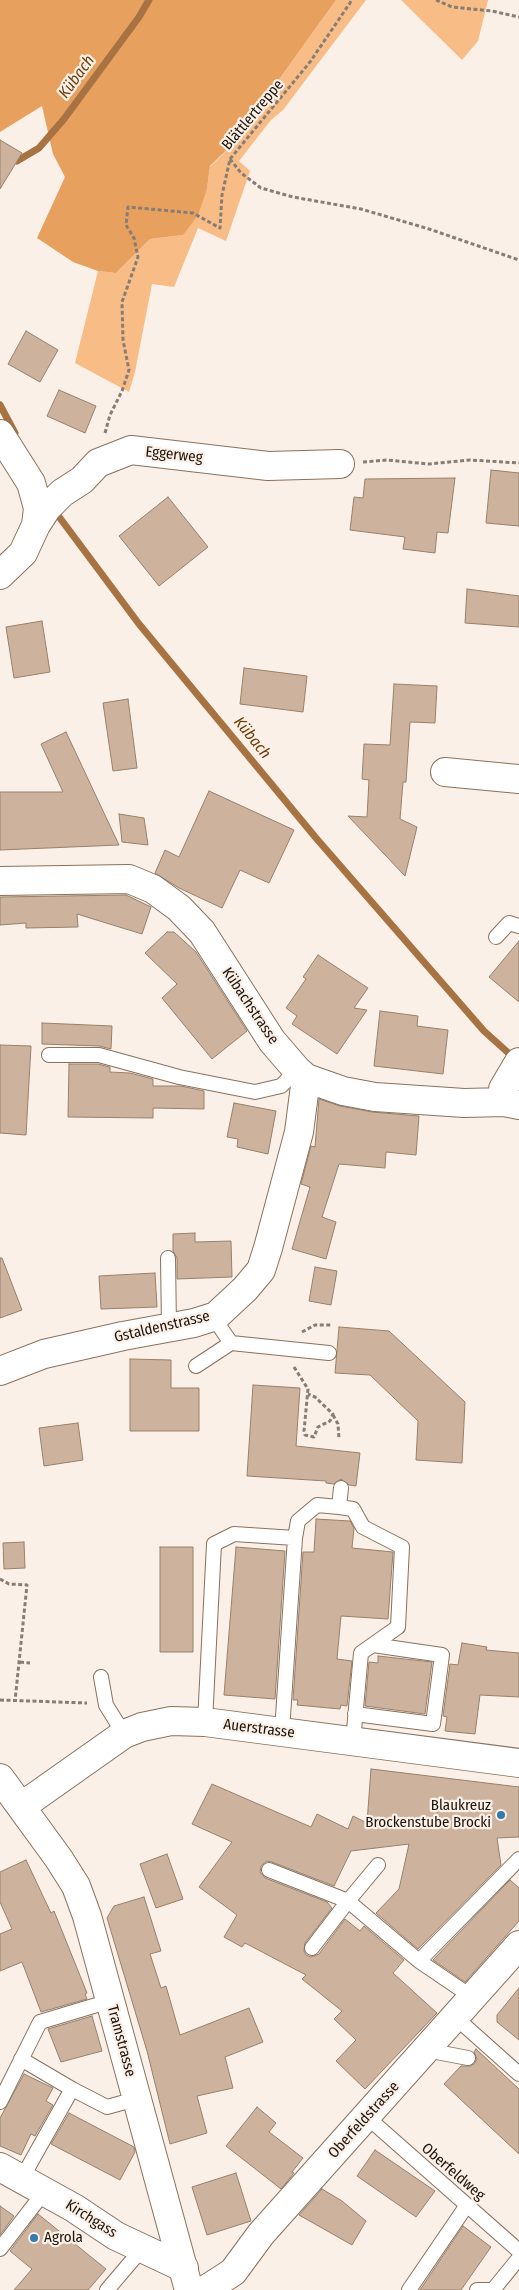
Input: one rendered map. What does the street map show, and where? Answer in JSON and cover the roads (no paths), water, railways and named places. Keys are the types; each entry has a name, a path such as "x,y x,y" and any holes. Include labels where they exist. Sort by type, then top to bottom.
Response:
{"street":[{"path":"0,434 34,490 38,508 48,508 23,553 0,575"},
{"name":"Eggerweg","path":"48,508 82,480 98,463 131,450 268,466 340,464"},
{"path":"446,772 519,779"},
{"name":"Kübachstrasse","path":"0,881 129,879 153,890 179,908 202,932 257,1020 302,1074"},
{"path":"512,1104 503,1089 516,1066"},
{"path":"302,1074 343,1091 375,1097 512,1104"},
{"name":"Gstaldenstrasse","path":"0,1370 44,1354 123,1336 194,1323 216,1316 245,1289 261,1270 299,1132 302,1074"},
{"name":"Auerstrasse","path":"22,1806 124,1734 142,1727 171,1721 205,1722 519,1763"},
{"name":"Tramstrasse","path":"0,1778 22,1806 76,1886 87,1916 186,2279"},
{"name":"Oberfeldstrasse","path":"205,2290 233,2272 261,2234 519,1945"},
{"name":"Kirchgass","path":"22,2178 116,2236 142,2249 186,2279"}],"lane":[{"path":"496,937 509,923 519,926"},
{"path":"48,1055 99,1055 179,1077 255,1092 281,1086 302,1074"},
{"path":"168,1258 170,1327"},
{"path":"220,1327 231,1343"},
{"path":"196,1366 231,1343 330,1353"},
{"path":"339,1507 341,1488"},
{"path":"282,1732 295,1538 298,1521 317,1505 339,1507 353,1509 363,1527 402,1547 398,1627 361,1653 353,1741"},
{"path":"205,1722 214,1544 234,1534 295,1538"},
{"path":"355,1714 433,1724 442,1655 373,1645"},
{"path":"102,1677 106,1705 124,1734"},
{"path":"419,1961 519,1859"},
{"path":"312,1948 378,1865"},
{"path":"269,1870 348,1901 419,1961 464,2007 519,2074"},
{"path":"0,2102 40,2022 110,2001"},
{"path":"426,2050 468,2058"},
{"path":"21,2059 107,2107 136,2099"},
{"path":"0,2250 22,2178 72,2089"},
{"name":"Oberfeldweg","path":"366,2117 519,2251"},
{"path":"409,2290 467,2205"},
{"path":"107,2290 142,2249"},
{"path":"477,2290 493,2290 519,2258"}],"waterway":[{"name":"Kübach","path":"17,161 39,148 64,119 139,17 149,0"},
{"name":"Kübach","path":"0,405 15,433"},
{"name":"Kübach","path":"54,510 139,624 316,838 484,1031 514,1058"}],"place":[{"name":"Blaukreuz Brockenstube Brocki","path":"501,1815"},
{"name":"Agrola","path":"34,2238"}]}
